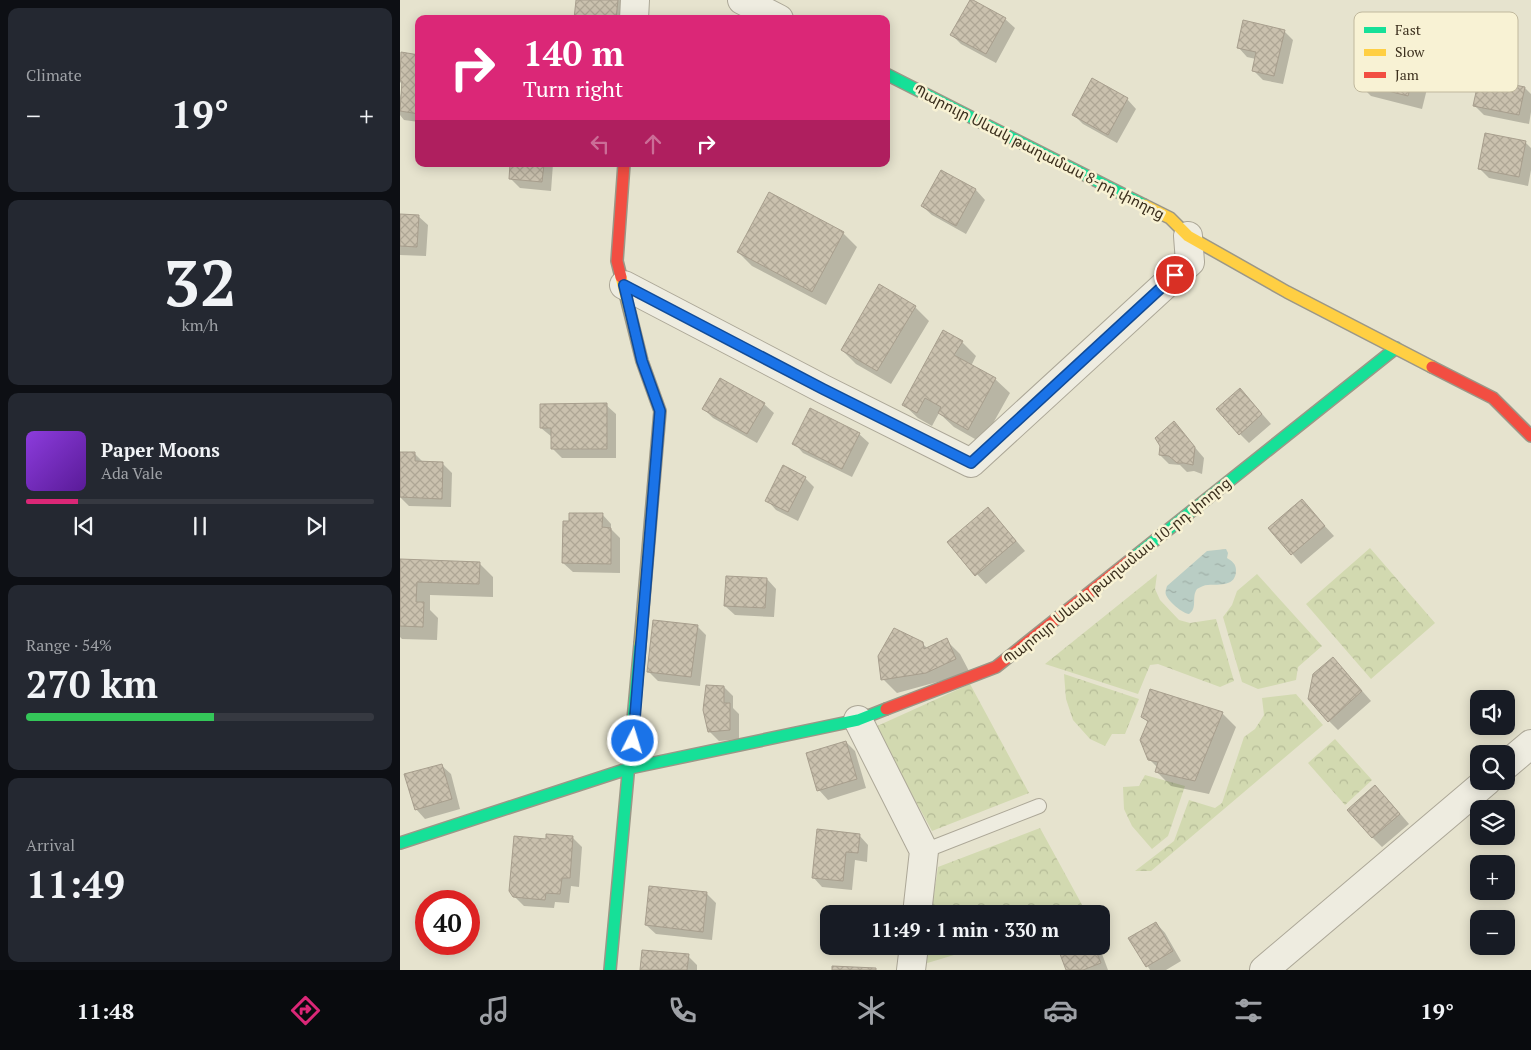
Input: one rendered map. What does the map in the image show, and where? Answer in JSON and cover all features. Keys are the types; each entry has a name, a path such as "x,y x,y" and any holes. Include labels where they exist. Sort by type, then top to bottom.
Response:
{"street":[{"path":"634,15 635,0"},
{"path":"742,0 771,15"},
{"name":"Պարույր Սևակ թաղամաս 8-րդ փողոց","path":"890,76 1170,218 1188,236 1287,292 1396,348"},
{"path":"610,970 630,768 660,411 642,361 617,261 624,167"},
{"path":"624,285 823,389 971,463 1190,262 1188,236"},
{"path":"1396,348 1493,398 1531,436"},
{"name":"Պարույր Սևակ թաղամաս 10-րդ փողոց","path":"400,843 630,768 858,720 996,667 1396,348"},
{"path":"858,720 924,851 918,905"},
{"path":"1515,757 1531,744"},
{"path":"1264,970 1476,790"},
{"path":"912,970 913,955"}],"lane":[{"path":"924,851 1039,806"}],"green space":[{"path":"1370,548 1435,623 1371,679 1306,604"},
{"path":"1157,574 1155,589 1160,600 1179,620 1190,623 1216,619 1234,681 1220,687 1158,664 1150,665 1138,694 1045,664"},
{"path":"1257,574 1322,646 1298,667 1296,680 1258,689 1242,682 1223,617 1232,605 1237,591"},
{"path":"1064,674 1139,699 1125,734 1112,734 1105,746 1090,739 1073,720 1066,699"},
{"path":"970,684 1029,793 932,831 875,727"},
{"path":"1296,694 1323,725 1151,871 1135,871 1174,841 1189,800 1215,808 1222,803 1244,737 1255,729 1264,715 1262,698"},
{"path":"1335,739 1372,780 1345,805 1308,763"},
{"path":"1145,775 1185,786 1168,836 1152,849 1132,826 1124,809 1123,787 1139,786"},
{"path":"1040,828 1082,905 932,905 938,867"},
{"path":"926,955 954,955 924,964"}],"water":[{"path":"1226,549 1228,553 1227,558 1236,568 1233,579 1226,584 1205,585 1197,589 1194,595 1194,606 1189,614 1173,604 1166,595 1167,586 1207,551"}],"building":[{"path":"576,0 618,0 616,15 574,15"},
{"path":"970,0 1006,18 986,54 950,35"},
{"path":"1243,20 1285,30 1274,76 1252,71 1256,52 1237,48"},
{"path":"401,52 415,54 415,113 400,111 402,81 400,81"},
{"path":"1092,78 1128,98 1108,135 1072,115"},
{"path":"1518,86 1525,87 1519,115 1473,106 1476,92 1518,92"},
{"path":"1392,92 1409,92 1408,96"},
{"path":"1485,133 1526,141 1519,177 1478,169"},
{"path":"510,167 544,167 542,182 509,179"},
{"path":"941,170 976,189 956,226 921,206"},
{"path":"769,192 844,232 812,292 737,252"},
{"path":"400,214 419,215 417,247 400,246"},
{"path":"879,284 916,306 877,371 841,350"},
{"path":"943,330 963,341 954,355 996,378 968,430 938,413 941,407 925,398 917,413 902,405"},
{"path":"720,378 765,403 747,434 702,409"},
{"path":"1240,388 1262,414 1239,435 1216,409"},
{"path":"607,403 607,449 551,449 551,428 540,428 540,404"},
{"path":"810,408 860,433 842,469 792,444"},
{"path":"1174,421 1195,447 1193,465 1177,463 1169,456 1159,455 1160,446 1155,438"},
{"path":"400,452 415,452 415,461 443,462 442,499 400,497"},
{"path":"783,465 806,477 788,512 765,501"},
{"path":"1302,499 1325,526 1291,555 1268,528"},
{"path":"988,507 1016,541 975,576 947,542"},
{"path":"569,513 603,513 602,527 611,528 611,564 562,563 563,521 569,521"},
{"path":"400,559 480,562 479,584 417,582 416,602 424,602 423,627 400,626"},
{"path":"726,576 767,578 765,608 724,606"},
{"path":"653,620 698,625 691,677 647,672"},
{"path":"894,628 923,642 924,649 947,638 956,659 926,673 881,680 878,656"},
{"path":"1333,657 1362,691 1328,722 1308,699 1313,674"},
{"path":"706,685 724,686 724,703 730,703 730,730 708,732 703,710"},
{"path":"1150,689 1223,712 1195,781 1155,772 1158,762 1148,760 1140,740 1148,721 1141,717"},
{"path":"846,741 857,779 817,791 806,753"},
{"path":"442,764 452,799 415,810 404,774"},
{"path":"1375,785 1400,814 1372,838 1347,810"},
{"path":"817,829 860,834 858,853 846,852 843,881 812,878"},
{"path":"546,834 573,836 570,878 562,878 560,894 546,893 545,900 513,897 509,891 514,836 546,839"},
{"path":"649,886 707,892 703,932 645,925"},
{"path":"1156,922 1173,951 1146,967 1128,938"},
{"path":"642,950 689,954 687,970 640,970"},
{"path":"1060,955 1098,955 1101,963 1083,970 1066,970"},
{"path":"832,966 876,968 876,970 832,970"}],"traffic: fast":[{"path":"890,76 1144,205"},
{"path":"1134,557 1396,348"},
{"path":"610,970 640,644"},
{"path":"400,843 630,768 858,720 886,709"}],"traffic: slow":[{"path":"1144,205 1170,218 1188,236 1287,292 1432,367"},
{"path":"621,277 642,361 660,411 640,644"}],"traffic: jam":[{"path":"621,277 617,261 624,167"},
{"path":"1432,367 1493,398 1531,436"},
{"path":"886,709 996,667 1134,557"}],"route":[{"path":"633,741 660,411 642,361 624,285 823,389 971,463 1175,275"}]}
